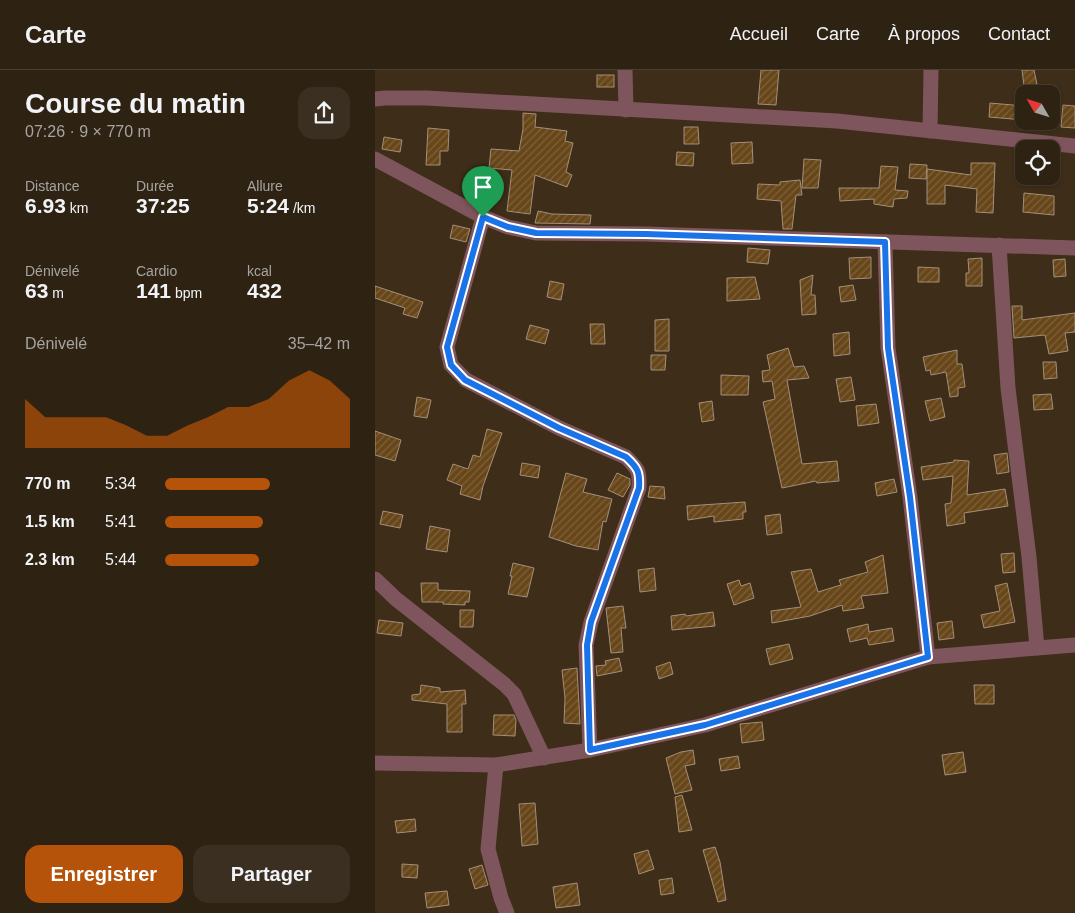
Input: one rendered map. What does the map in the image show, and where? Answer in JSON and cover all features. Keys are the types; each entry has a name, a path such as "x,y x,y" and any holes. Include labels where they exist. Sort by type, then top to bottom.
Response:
{"street":[{"path":"625,70 626,110"},
{"path":"930,131 931,70"},
{"path":"375,99 426,98 837,121 1075,146"},
{"path":"375,159 483,217 508,227 536,233 656,234 1075,248"},
{"path":"483,217 447,347 451,365 465,380 559,428 626,457 634,464 640,475 639,488 591,622 587,645 590,750"},
{"path":"885,242 888,348 910,497 928,657"},
{"path":"999,245 1008,388 1029,557 1037,648"},
{"path":"375,579 396,599 504,684 514,694 544,758"},
{"path":"375,763 496,765 544,758 705,725 928,657 1075,645"},
{"path":"496,765 488,850 507,913"}],"building":[{"path":"761,70 779,70 776,105 758,104"},
{"path":"1022,70 1034,70 1037,85 1024,85"},
{"path":"597,75 614,75 614,87 597,87"},
{"path":"990,103 1015,105 1015,119 989,117"},
{"path":"1063,105 1075,106 1075,128 1061,127"},
{"path":"523,113 536,114 535,127 567,131 565,141 573,143 566,172 572,175 567,187 535,175 530,214 507,211 512,170 489,168 491,149 519,151 523,129"},
{"path":"684,127 698,127 699,144 684,144"},
{"path":"428,128 449,130 448,151 440,151 440,165 426,165"},
{"path":"384,137 402,140 400,152 382,149"},
{"path":"752,142 753,163 732,164 731,143"},
{"path":"677,152 694,153 693,166 676,165"},
{"path":"804,159 821,160 818,188 802,188"},
{"path":"971,163 995,163 993,213 976,212 977,189 945,185 945,204 927,204 927,169 971,175"},
{"path":"910,164 927,165 926,179 909,178"},
{"path":"881,166 898,167 895,190 908,191 907,198 894,199 893,207 874,204 874,199 840,201 839,188 879,188"},
{"path":"800,180 802,195 796,195 792,229 783,229 781,201 757,199 758,184 780,185 780,182"},
{"path":"1024,193 1054,196 1054,215 1023,212"},
{"path":"538,211 552,214 591,215 590,224 535,223"},
{"path":"453,225 470,229 466,242 450,238"},
{"path":"748,248 770,250 768,264 747,262"},
{"path":"871,257 871,278 850,279 849,258"},
{"path":"982,258 982,286 966,286 966,273 969,273 968,259"},
{"path":"1065,259 1066,276 1054,277 1053,260"},
{"path":"918,267 939,268 939,282 918,282"},
{"path":"813,275 811,295 815,295 816,314 802,315 800,280"},
{"path":"755,277 760,299 727,301 727,278"},
{"path":"550,281 564,284 561,300 547,297"},
{"path":"853,285 856,300 841,302 839,287"},
{"path":"375,286 423,302 417,318 403,314 405,308 375,298"},
{"path":"1012,306 1022,306 1022,320 1075,313 1075,332 1065,333 1068,351 1049,354 1045,335 1014,338"},
{"path":"669,319 669,351 655,351 655,320"},
{"path":"590,324 604,324 605,344 591,344"},
{"path":"530,325 549,330 545,344 526,339"},
{"path":"849,332 850,354 834,356 833,334"},
{"path":"788,348 794,367 804,366 809,378 787,380 802,464 837,461 839,481 817,483 816,481 782,488 763,402 775,399 772,381 763,382 762,371 770,370 767,355"},
{"path":"957,350 957,364 962,364 965,387 958,388 958,396 950,397 946,372 931,375 930,370 926,371 923,357"},
{"path":"651,355 666,355 665,370 651,370"},
{"path":"1043,362 1056,362 1057,378 1044,379"},
{"path":"721,375 749,376 748,395 721,395"},
{"path":"851,377 855,400 840,402 836,379"},
{"path":"1051,394 1053,409 1034,410 1033,395"},
{"path":"417,397 431,400 427,418 414,416"},
{"path":"941,398 945,417 930,421 925,401"},
{"path":"712,401 714,420 702,422 699,403"},
{"path":"876,404 879,423 858,426 856,406"},
{"path":"487,429 502,433 483,486 480,500 460,494 462,486 447,480 453,464 468,469 473,455 480,457"},
{"path":"375,431 401,440 395,461 375,455"},
{"path":"1007,453 1009,472 997,474 994,455"},
{"path":"954,460 969,461 967,495 1005,489 1008,506 964,513 965,523 947,526 945,504 951,503 953,476 923,480 921,467 954,462"},
{"path":"522,463 540,466 538,478 520,475"},
{"path":"566,473 587,479 583,492 612,499 606,522 603,521 598,550 576,546 549,537"},
{"path":"617,473 630,479 630,485 623,497 608,490"},
{"path":"894,479 897,492 877,496 875,483"},
{"path":"650,486 664,487 665,499 648,497"},
{"path":"745,502 746,512 743,512 743,519 714,522 714,516 688,520 687,506"},
{"path":"383,511 403,515 400,528 380,524"},
{"path":"780,514 782,533 767,535 765,516"},
{"path":"430,526 450,530 447,552 426,549"},
{"path":"1014,553 1015,572 1003,573 1001,554"},
{"path":"883,555 888,593 861,596 864,608 843,611 842,605 810,616 772,623 771,611 801,607 791,572 811,569 818,592 841,585 839,580 868,572 865,562"},
{"path":"513,563 534,568 527,597 508,594"},
{"path":"654,568 656,590 640,592 638,570"},
{"path":"739,580 741,586 750,583 754,598 734,605 727,584"},
{"path":"421,583 438,583 438,590 470,591 469,602 465,602 465,605 422,602"},
{"path":"1007,583 1015,622 984,628 981,615 1000,611 995,586"},
{"path":"623,606 626,628 621,628 623,652 611,653 606,608"},
{"path":"460,610 474,610 473,627 460,627"},
{"path":"713,612 715,626 672,630 671,616"},
{"path":"379,620 403,623 401,636 377,633"},
{"path":"952,621 954,638 939,640 937,623"},
{"path":"868,624 869,632 892,628 894,641 869,645 867,638 850,642 847,629"},
{"path":"789,644 793,659 770,665 766,649"},
{"path":"619,658 622,671 597,676 596,666 606,665 605,661"},
{"path":"670,662 673,674 659,679 656,667"},
{"path":"577,668 580,724 564,723 565,698 562,670"},
{"path":"421,685 440,688 440,692 465,690 466,704 462,704 462,732 447,732 447,704 412,700 412,695 420,694"},
{"path":"974,685 994,685 994,704 975,704"},
{"path":"494,715 514,715 516,720 515,736 493,735"},
{"path":"762,722 764,740 742,743 740,724"},
{"path":"693,750 695,764 685,766 692,790 675,794 666,758"},
{"path":"963,752 966,772 945,775 942,755"},
{"path":"738,756 740,768 721,771 719,759"},
{"path":"682,795 692,830 679,832 675,797"},
{"path":"535,803 538,844 522,846 519,804"},
{"path":"415,819 416,831 397,833 395,821"},
{"path":"715,847 720,862 726,900 718,902 703,850"},
{"path":"648,850 654,869 639,874 634,854"},
{"path":"402,864 418,865 417,878 402,877"},
{"path":"482,865 488,885 475,889 469,869"},
{"path":"672,878 674,893 661,895 659,880"},
{"path":"577,883 580,905 556,908 553,887"},
{"path":"447,891 449,905 427,908 425,893"}],"route":[{"path":"483,217 508,227 536,233 646,234 885,242 888,348 910,497 928,657 705,725 590,750 587,645 591,622 639,488 640,475 634,464 626,457 559,428 465,380 451,365 447,347 483,217"}]}
